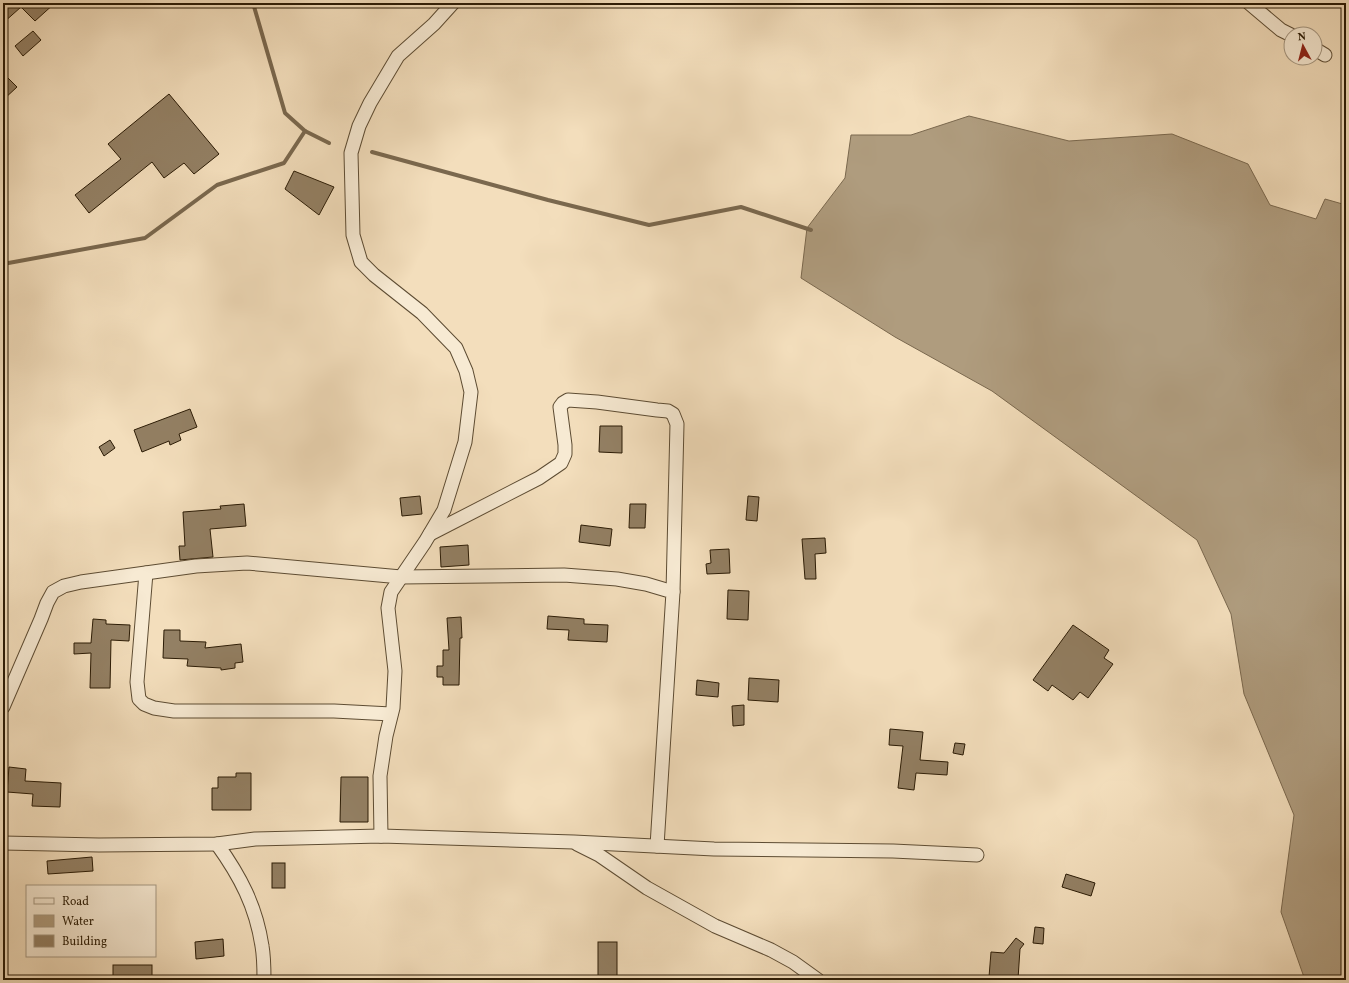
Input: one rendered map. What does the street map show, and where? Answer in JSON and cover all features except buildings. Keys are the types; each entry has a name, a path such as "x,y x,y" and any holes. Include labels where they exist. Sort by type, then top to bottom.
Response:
{"street":[{"path":"381,836 380,776 391,714 396,670 388,608 391,592 430,534 444,510 456,476 465,442 471,392 466,371 456,348 422,313 374,275 361,262 353,234 351,153 359,126 370,103 398,56 434,24 453,3"},
{"path":"1249,3 1283,31"},
{"path":"430,534 539,478 561,463 565,454 565,445 560,407 568,400 668,411 673,414 677,424 674,592 657,846"},
{"path":"3,708 53,592 64,586 81,582 196,566 248,563 401,577 564,575 617,579 646,584 674,592"},
{"path":"146,573 137,682 139,699 144,704 154,708 174,711 285,710 391,714"},
{"path":"3,842 99,845 217,844 255,839 381,836 574,842 714,849 894,851 977,855"},
{"path":"574,842 599,855 648,888 715,926 771,950 793,962 818,980"},
{"path":"217,844 233,867 248,895 256,919 262,946 264,980"}],"water":[{"path":"969,116 1069,141 1172,134 1248,164 1270,205 1316,219 1325,199 1346,205 1346,980 1305,980 1281,912 1294,815 1244,694 1231,614 1197,540 992,391 895,337 801,278 807,228 845,178 851,135 911,135"}],"waterway":[{"path":"253,3 285,113 305,131 329,143"},
{"path":"3,264 145,238 217,185 284,163 305,131"},
{"path":"372,152 548,200 649,225 741,207 811,230"}]}
